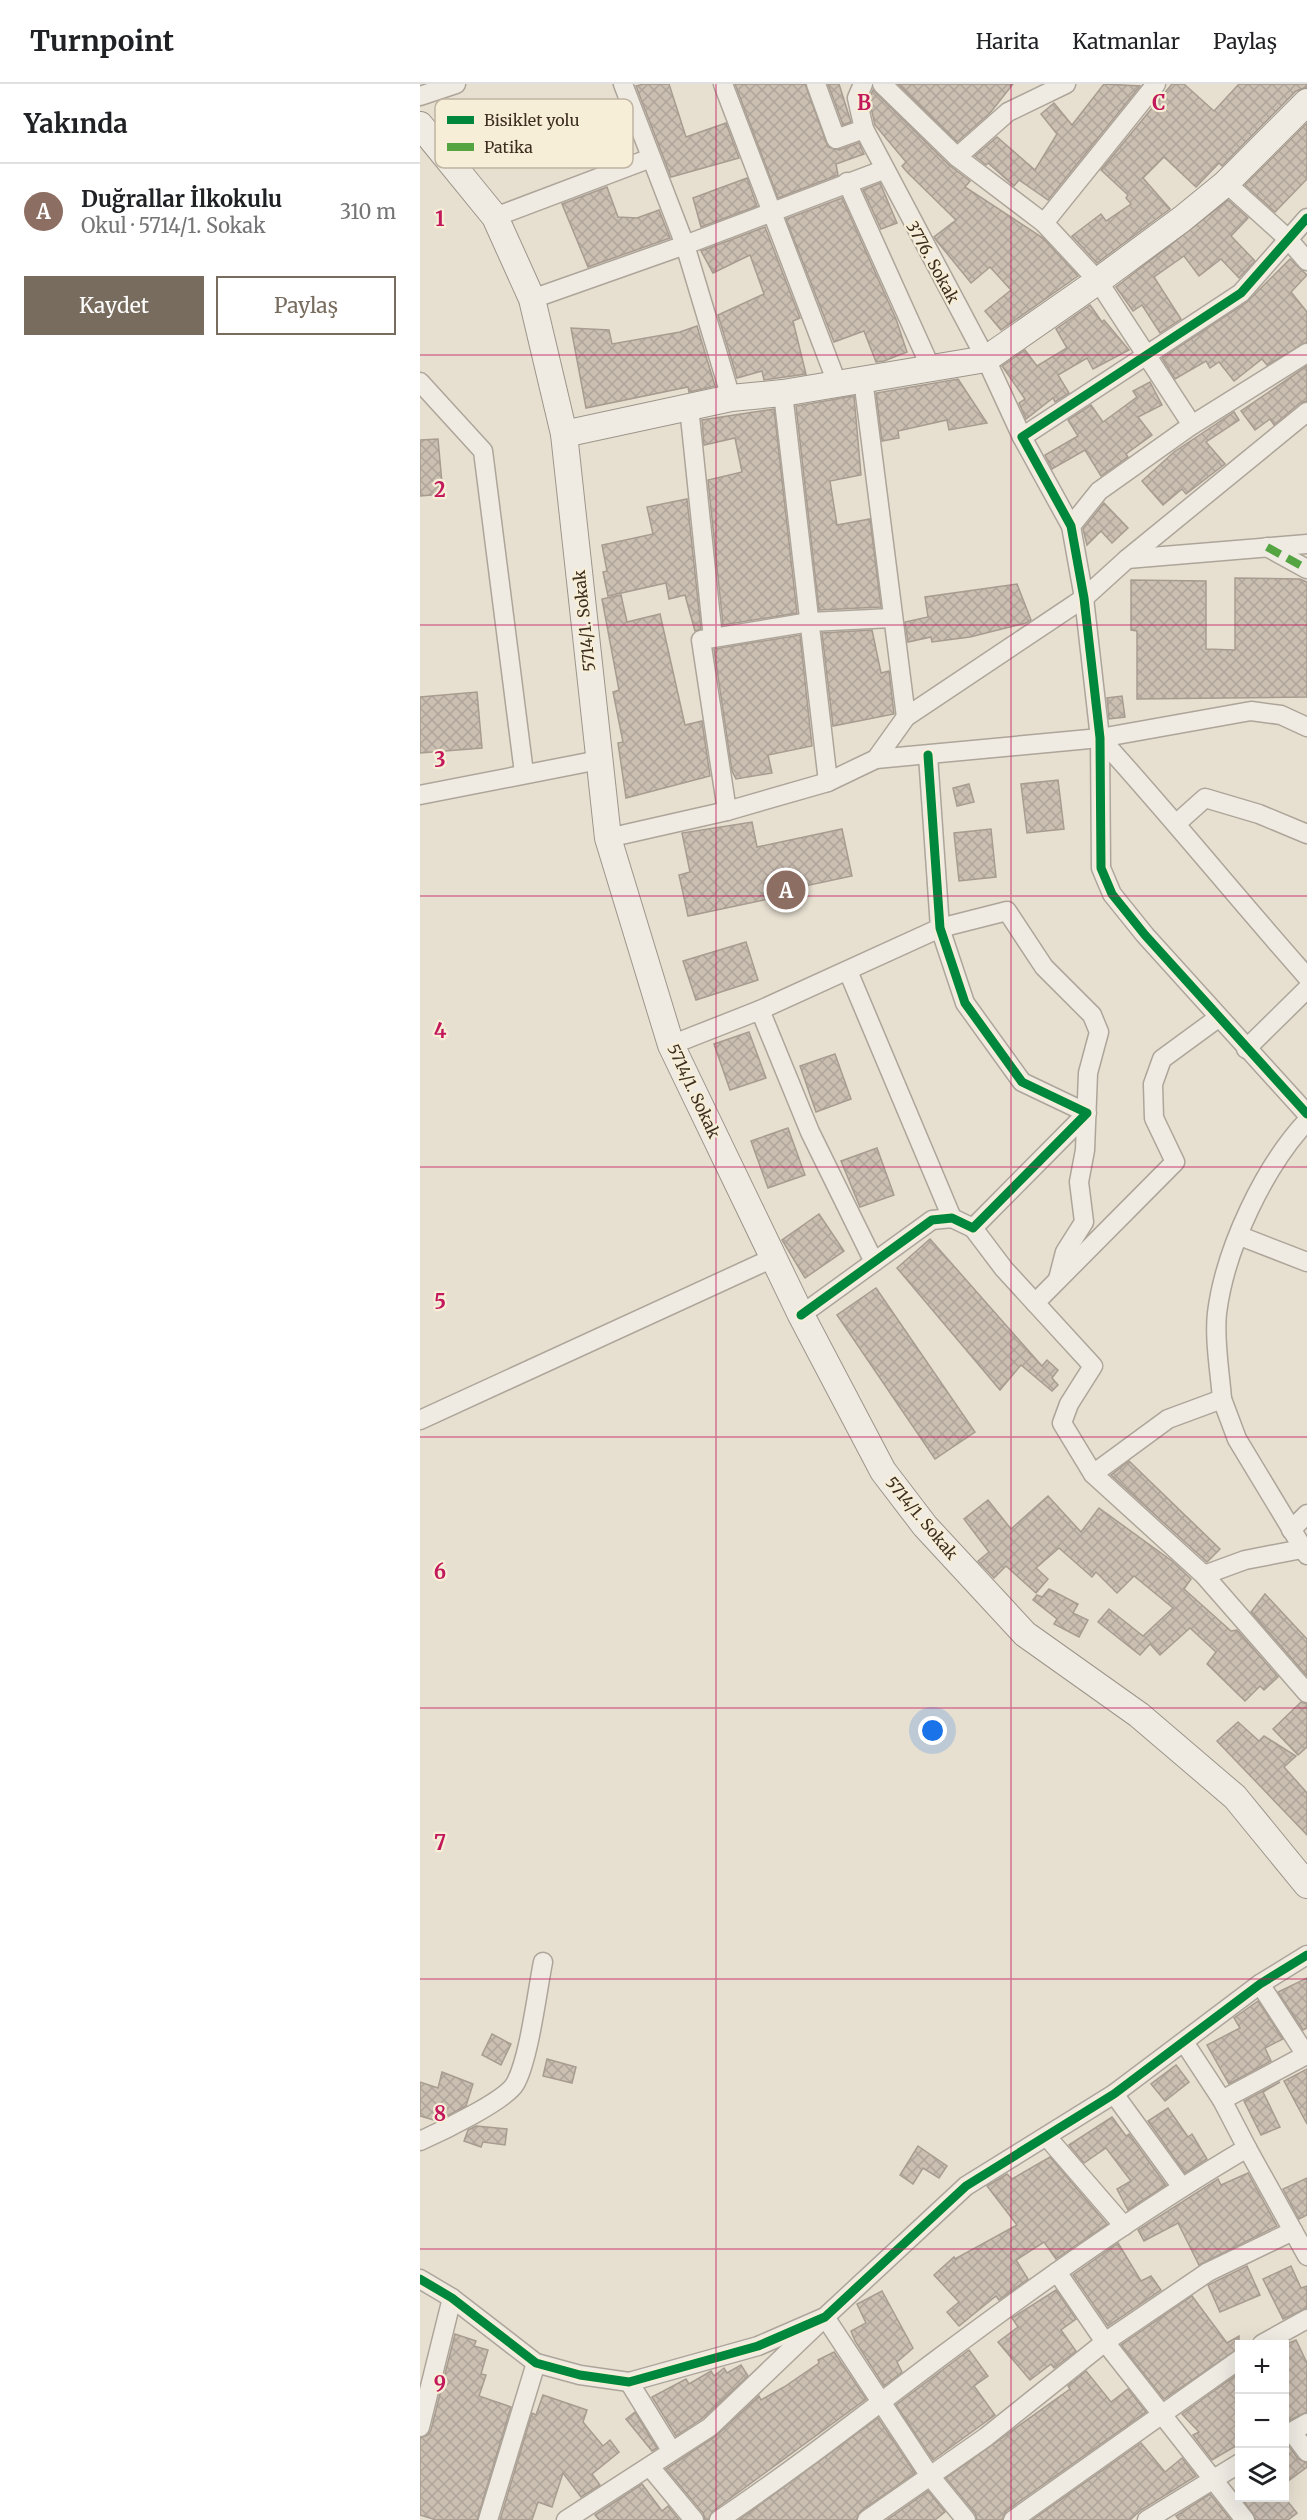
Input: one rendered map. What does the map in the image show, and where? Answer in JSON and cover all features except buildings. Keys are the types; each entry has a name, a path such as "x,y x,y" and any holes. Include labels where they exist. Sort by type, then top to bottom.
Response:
{"main road":[{"path":"564,434 731,398 783,393 986,358 1098,281 1226,183 1307,102"},
{"name":"5714/1. Sokak","path":"420,125 435,143"},
{"name":"5714/1. Sokak","path":"455,168 495,217 532,299 564,434 608,838 671,1045 801,1315 884,1471 925,1526 1025,1634 1138,1715 1234,1797 1307,1885"}],"street":[{"path":"420,96 456,84"},
{"path":"623,84 629,99"},
{"path":"723,84 837,383"},
{"path":"816,84 836,139 864,129"},
{"name":"3776. Sokak","path":"863,84 857,98 864,129 883,170 986,358 1022,437 1071,525 1084,598 1100,738 1101,868 1112,894 1218,1018 1307,1114"},
{"path":"882,84 957,157 1044,223 1098,281 1192,425"},
{"path":"957,157 1008,112 1066,84"},
{"path":"1044,223 1156,84"},
{"path":"633,110 685,245 731,398"},
{"path":"633,165 651,158"},
{"path":"495,217 625,168"},
{"path":"532,299 685,245 772,210 883,170"},
{"path":"847,182 930,366"},
{"path":"1226,183 1287,238 1307,261"},
{"path":"1022,437 1240,293 1307,218"},
{"path":"1071,525 1099,491 1192,425 1307,353"},
{"path":"863,380 906,717"},
{"path":"420,382 483,451 524,773"},
{"path":"783,393 828,782"},
{"path":"688,407 713,638"},
{"path":"876,759 906,717 1084,598 1127,559 1307,412"},
{"path":"1127,559 1307,544"},
{"path":"1267,547 1307,569"},
{"path":"728,811 701,640 810,622 892,618"},
{"path":"608,838 728,811 828,782 876,759 1100,738 1251,711 1281,715 1307,727"},
{"path":"1100,738 1177,823 1228,887 1307,977"},
{"path":"928,755 940,928 966,1003 1022,1082 1087,1113"},
{"path":"420,795 599,759"},
{"path":"1177,823 1205,798 1259,814 1307,834"},
{"path":"671,1045 760,1010 940,928 1007,911 1044,967 1092,1015 1099,1032 1088,1073 1085,1150 1079,1182 1084,1222 1065,1252 1058,1279"},
{"path":"848,971 952,1218"},
{"path":"1246,1049 1307,989"},
{"path":"760,1010 810,1132 874,1262"},
{"path":"1035,1303 1175,1162 1154,1118 1153,1084 1162,1059 1218,1018"},
{"path":"973,1228 1087,1113"},
{"path":"1204,1575 1245,1560 1305,1552 1237,1439 1222,1400 1217,1314 1230,1261 1269,1169 1307,1121"},
{"path":"801,1315 932,1220 952,1218 973,1228 1004,1269 1093,1366 1069,1404 1062,1424 1093,1474 1204,1575 1307,1693"},
{"path":"1240,1236 1307,1262"},
{"path":"420,1420 773,1258"},
{"path":"1093,1474 1168,1419 1222,1400"},
{"path":"1291,1530 1307,1515"},
{"path":"566,2520 650,2467 671,2450 710,2427 966,2186 1114,2094 1260,1984 1307,1955"},
{"path":"420,2141 458,2124 514,2086 522,2063 543,1962"},
{"path":"1222,2100 1306,2055 1260,1984"},
{"path":"1184,2042 1222,2100 1307,2256"},
{"path":"1114,2094 1181,2186"},
{"path":"1047,2137 1124,2226"},
{"path":"719,2520 846,2431 880,2402 1057,2272 1181,2186 1247,2148"},
{"path":"867,2520 986,2437 1105,2342 1208,2272 1293,2231"},
{"path":"1057,2272 1105,2342 1162,2412 1211,2481 1245,2520"},
{"path":"420,2279 452,2298 536,2363 580,2375 628,2382 758,2346 825,2317"},
{"path":"420,2427 452,2298"},
{"path":"825,2317 930,2476 966,2520"},
{"path":"1269,2340 1307,2319"},
{"path":"488,2520 536,2363"},
{"path":"1013,2520 1127,2440 1162,2412 1235,2363"},
{"path":"628,2382 671,2450"},
{"path":"1295,2430 1307,2452"},
{"path":"1147,2520 1235,2466"},
{"path":"650,2467 694,2520"}],"marked path":[{"path":"1267,547 1307,569"}],"cycle path":[{"path":"1307,218 1241,293 1022,437 1071,526 1084,598 1100,738 1101,868 1112,894 1145,935 1307,1114"},
{"path":"801,1315 932,1220 952,1218 973,1228 1087,1113 1022,1082 965,1003 940,928 928,755"},
{"path":"420,2279 452,2298 536,2363 580,2375 629,2382 758,2346 825,2317 966,2186 1114,2094 1260,1984 1307,1955"}],"place":[{"name":"Duğrallar İlkokulu","path":"786,890"}]}
